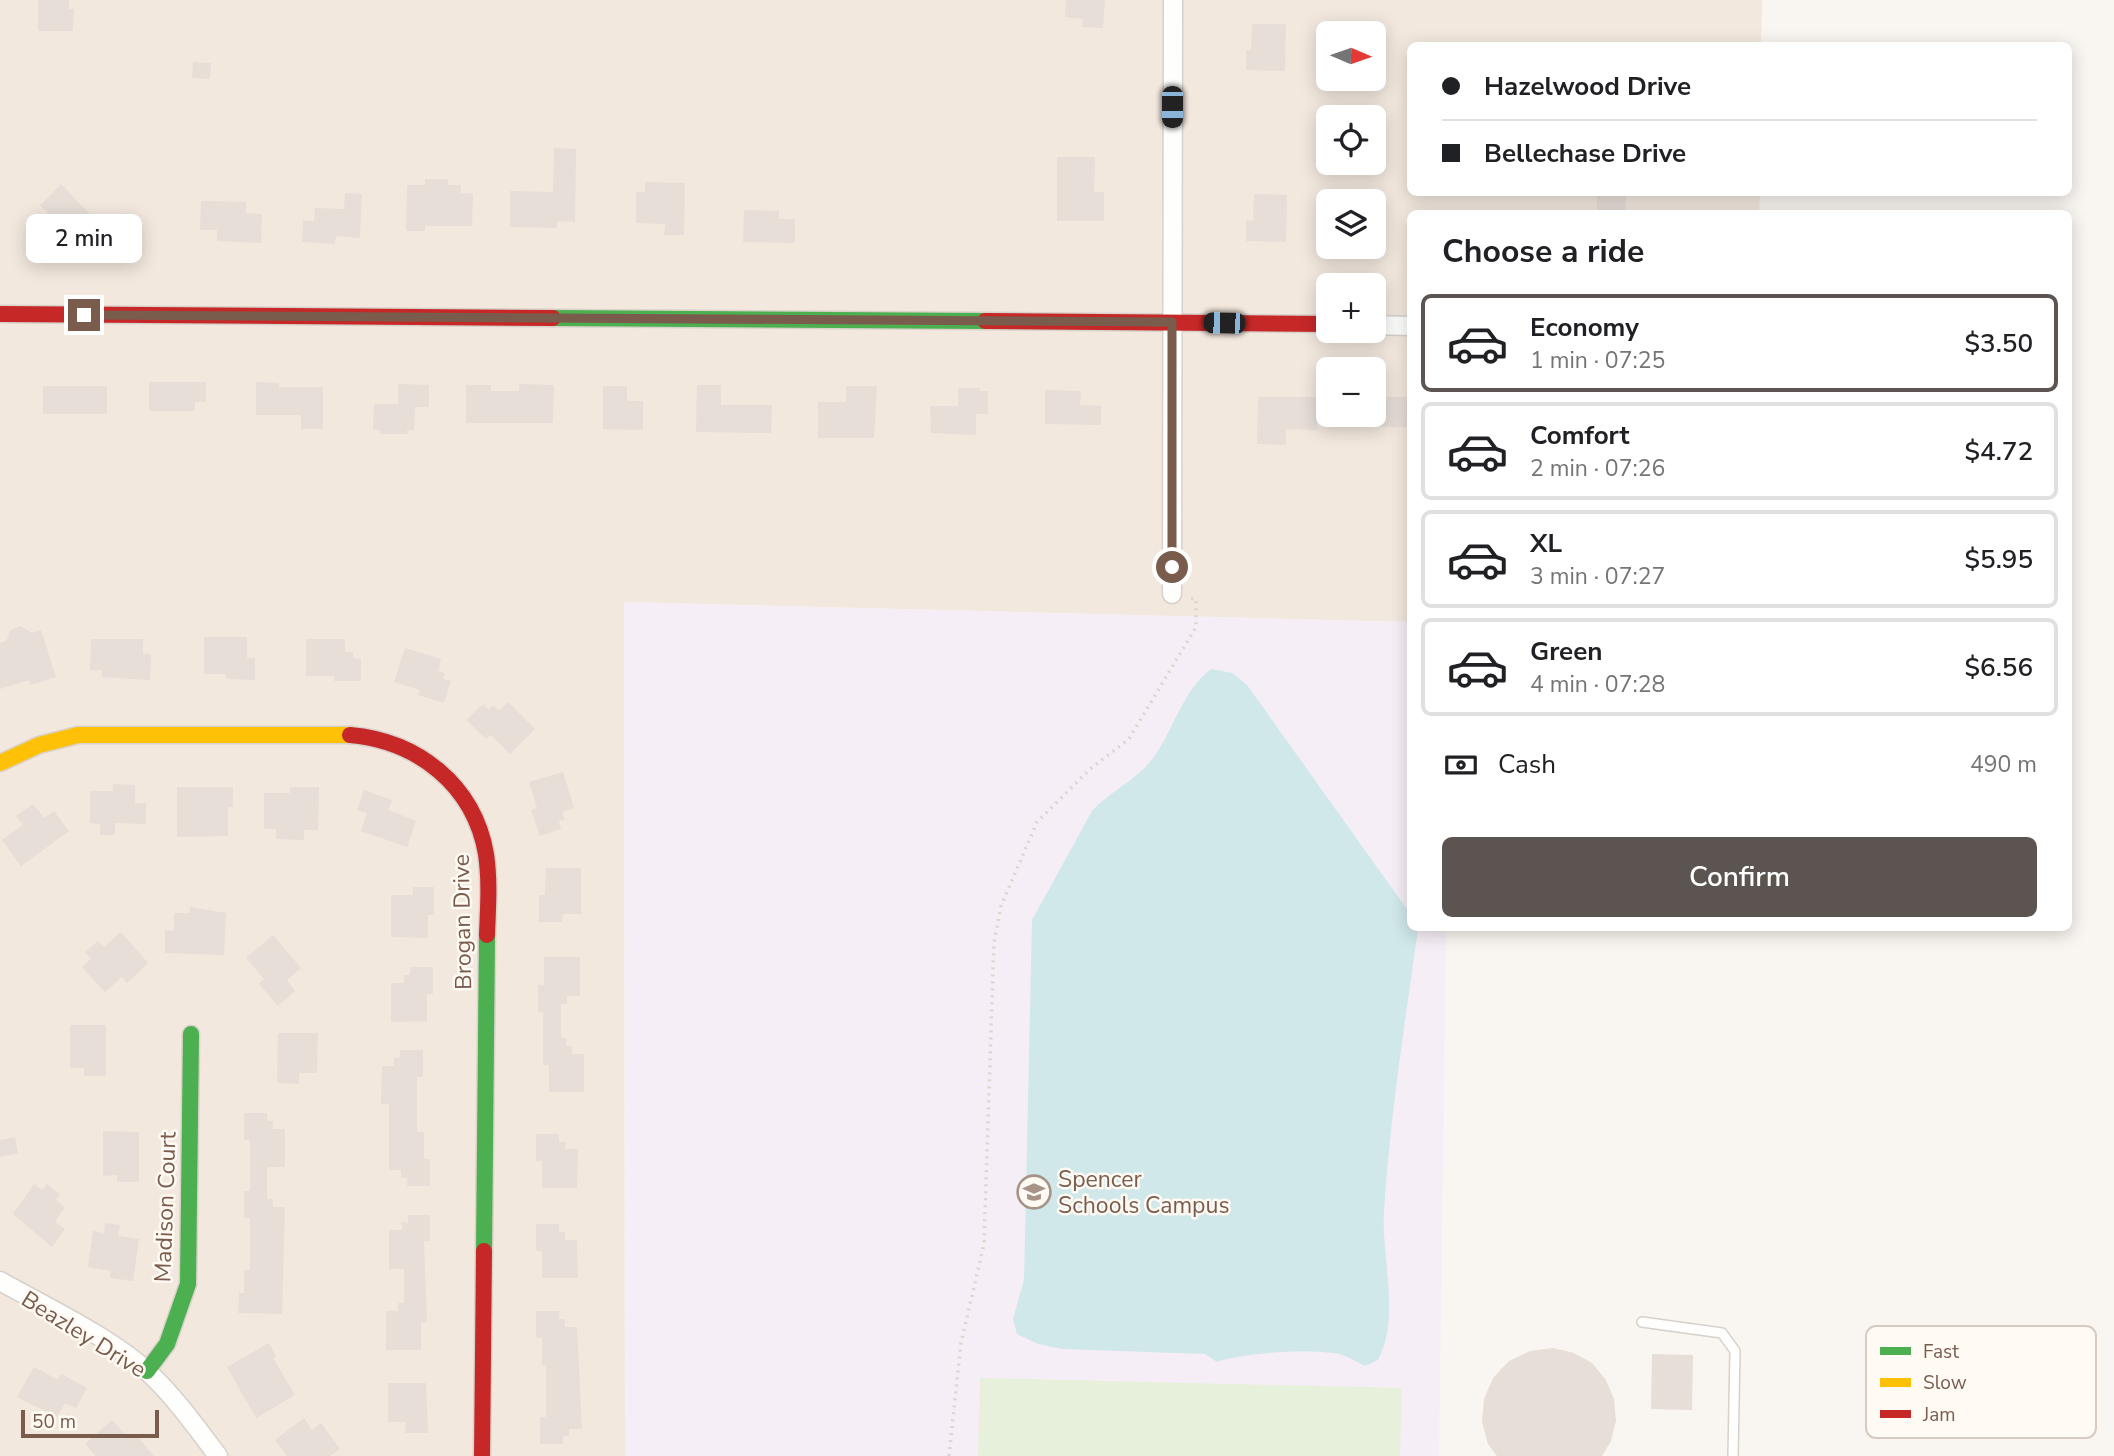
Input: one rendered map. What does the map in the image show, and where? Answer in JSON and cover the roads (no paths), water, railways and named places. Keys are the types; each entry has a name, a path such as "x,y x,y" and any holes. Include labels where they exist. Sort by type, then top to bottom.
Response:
{"street":[{"path":"1172,594 1173,0"},
{"path":"0,314 1316,324"},
{"path":"1386,325 1407,326"},
{"name":"Brogan Drive","path":"0,763 39,745 78,735 347,734 386,740 413,751 446,775 462,795 480,831 488,878 482,1456"},
{"name":"Madison Court","path":"147,1371 167,1344 188,1284 191,1034"},
{"name":"Beazley Drive","path":"0,1281 88,1331 147,1371 187,1414 218,1456"}],"lane":[{"path":"1642,1322 1721,1333 1735,1352 1733,1456"}],"water":[{"path":"1211,669 1232,673 1247,685 1407,909 1407,931 1418,931 1398,1070 1384,1211 1388,1325 1378,1360 1365,1366 1342,1355 1326,1352 1260,1354 1217,1362 1205,1354 1062,1349 1038,1344 1017,1334 1013,1319 1024,1280 1032,920 1092,811 1139,773 1153,758 1185,699"}],"place":[{"name":"Spencer Schools Campus","path":"1034,1192"}]}
